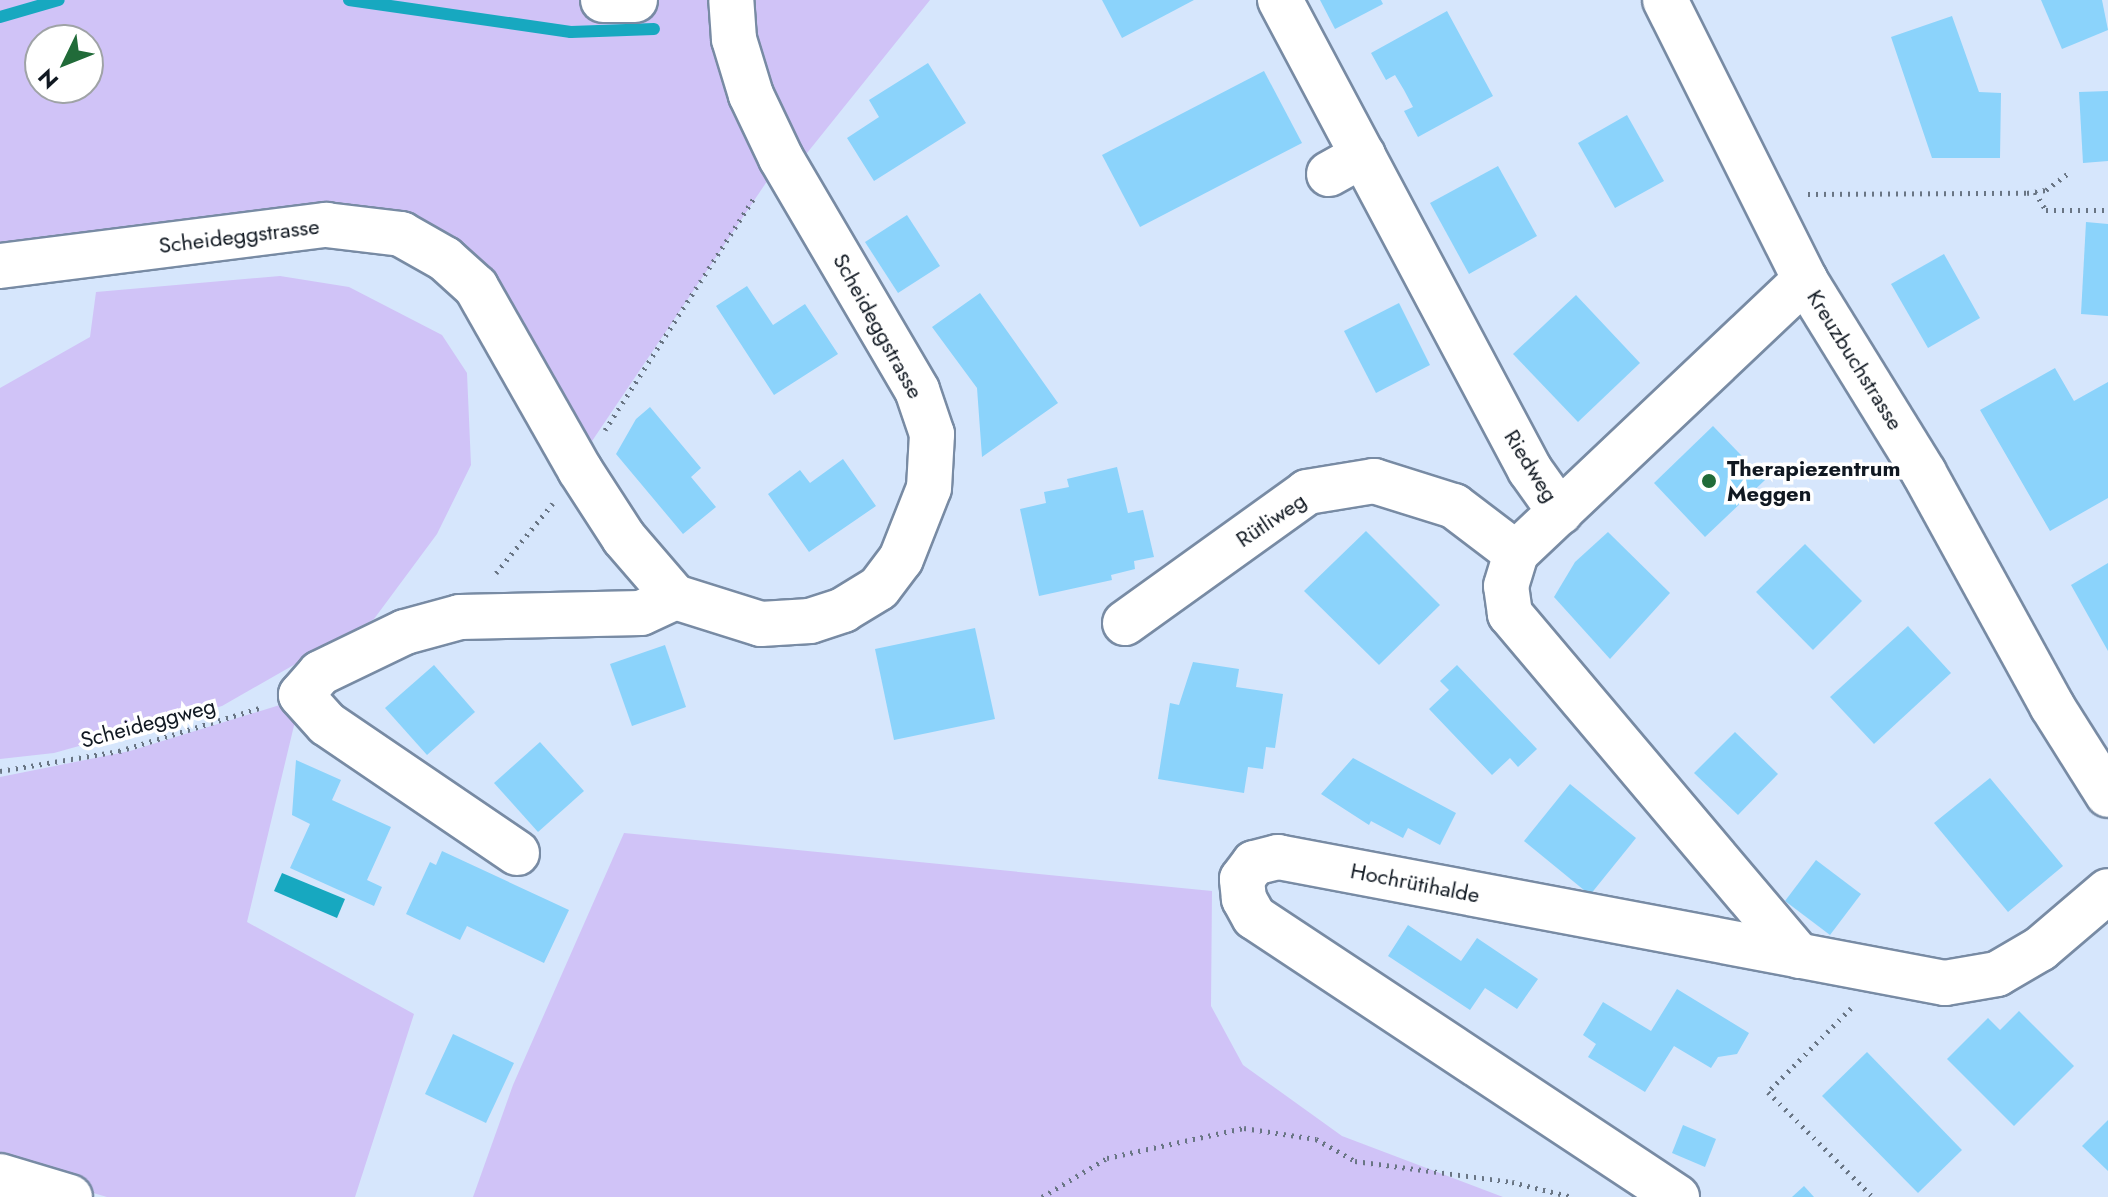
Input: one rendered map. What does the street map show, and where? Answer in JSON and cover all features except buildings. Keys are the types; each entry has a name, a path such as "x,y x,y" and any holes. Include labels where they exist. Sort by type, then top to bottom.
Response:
{"street":[{"path":"603,0 635,0"},
{"name":"Scheideggstrasse","path":"0,266 326,225 401,234 445,259 476,287 580,470 624,538 675,597 761,624 810,621 843,610 879,588 901,559 929,488 932,434 917,390 781,158 751,95 734,39 731,0"},
{"name":"Riedweg","path":"1280,0 1346,164 1530,470 1560,512 1516,553"},
{"name":"Kreuzbuchstrasse","path":"1665,0 1805,280 1917,461 2052,706 2101,762"},
{"path":"1560,512 1805,280"},
{"name":"Rütliweg","path":"1125,623 1307,492 1374,481 1454,506 1516,553"},
{"path":"1516,553 1506,586 1510,614 1799,956"},
{"path":"517,853 327,724 301,695 320,673 405,632 460,617 641,613 675,597"},
{"name":"Hochrütihalde","path":"1677,1197 1254,917 1244,899 1242,879 1254,863 1278,857 1945,983 1997,974 2040,949 2108,891"},
{"path":"0,1176 70,1197"}],"path":[{"path":"460,617 580,470 715,252 781,158"},
{"path":"1806,194 2035,192 2071,171"},
{"path":"2035,192 2046,210 2108,210"},
{"name":"Scheideggweg","path":"0,771 119,751 301,695"},
{"path":"1853,1001 1850,1012 1768,1092 1872,1196"},
{"path":"1042,1197 1107,1158 1244,1128 1316,1139 1355,1161 1512,1182 1572,1197"}],"shaded area":[{"path":"0,0 930,0 803,158 774,171 586,450 396,221 0,253"},
{"path":"280,276 349,287 442,335 467,373 471,465 437,534 374,619 222,706 54,753 0,759 0,388 90,337 96,292"},
{"path":"283,704 297,713 247,922 414,1014 355,1197 107,1197 0,1166 0,777 130,751"},
{"path":"624,833 1212,891 1211,1006 1243,1065 1342,1136 1503,1197 473,1197 513,1085"}],"water":[{"path":"282,873 345,899 337,918 274,891"}],"waterway":[{"path":"0,17 59,0"},
{"path":"349,0 571,32 654,29"}],"place":[{"name":"Therapiezentrum Meggen","path":"1709,481"}]}
